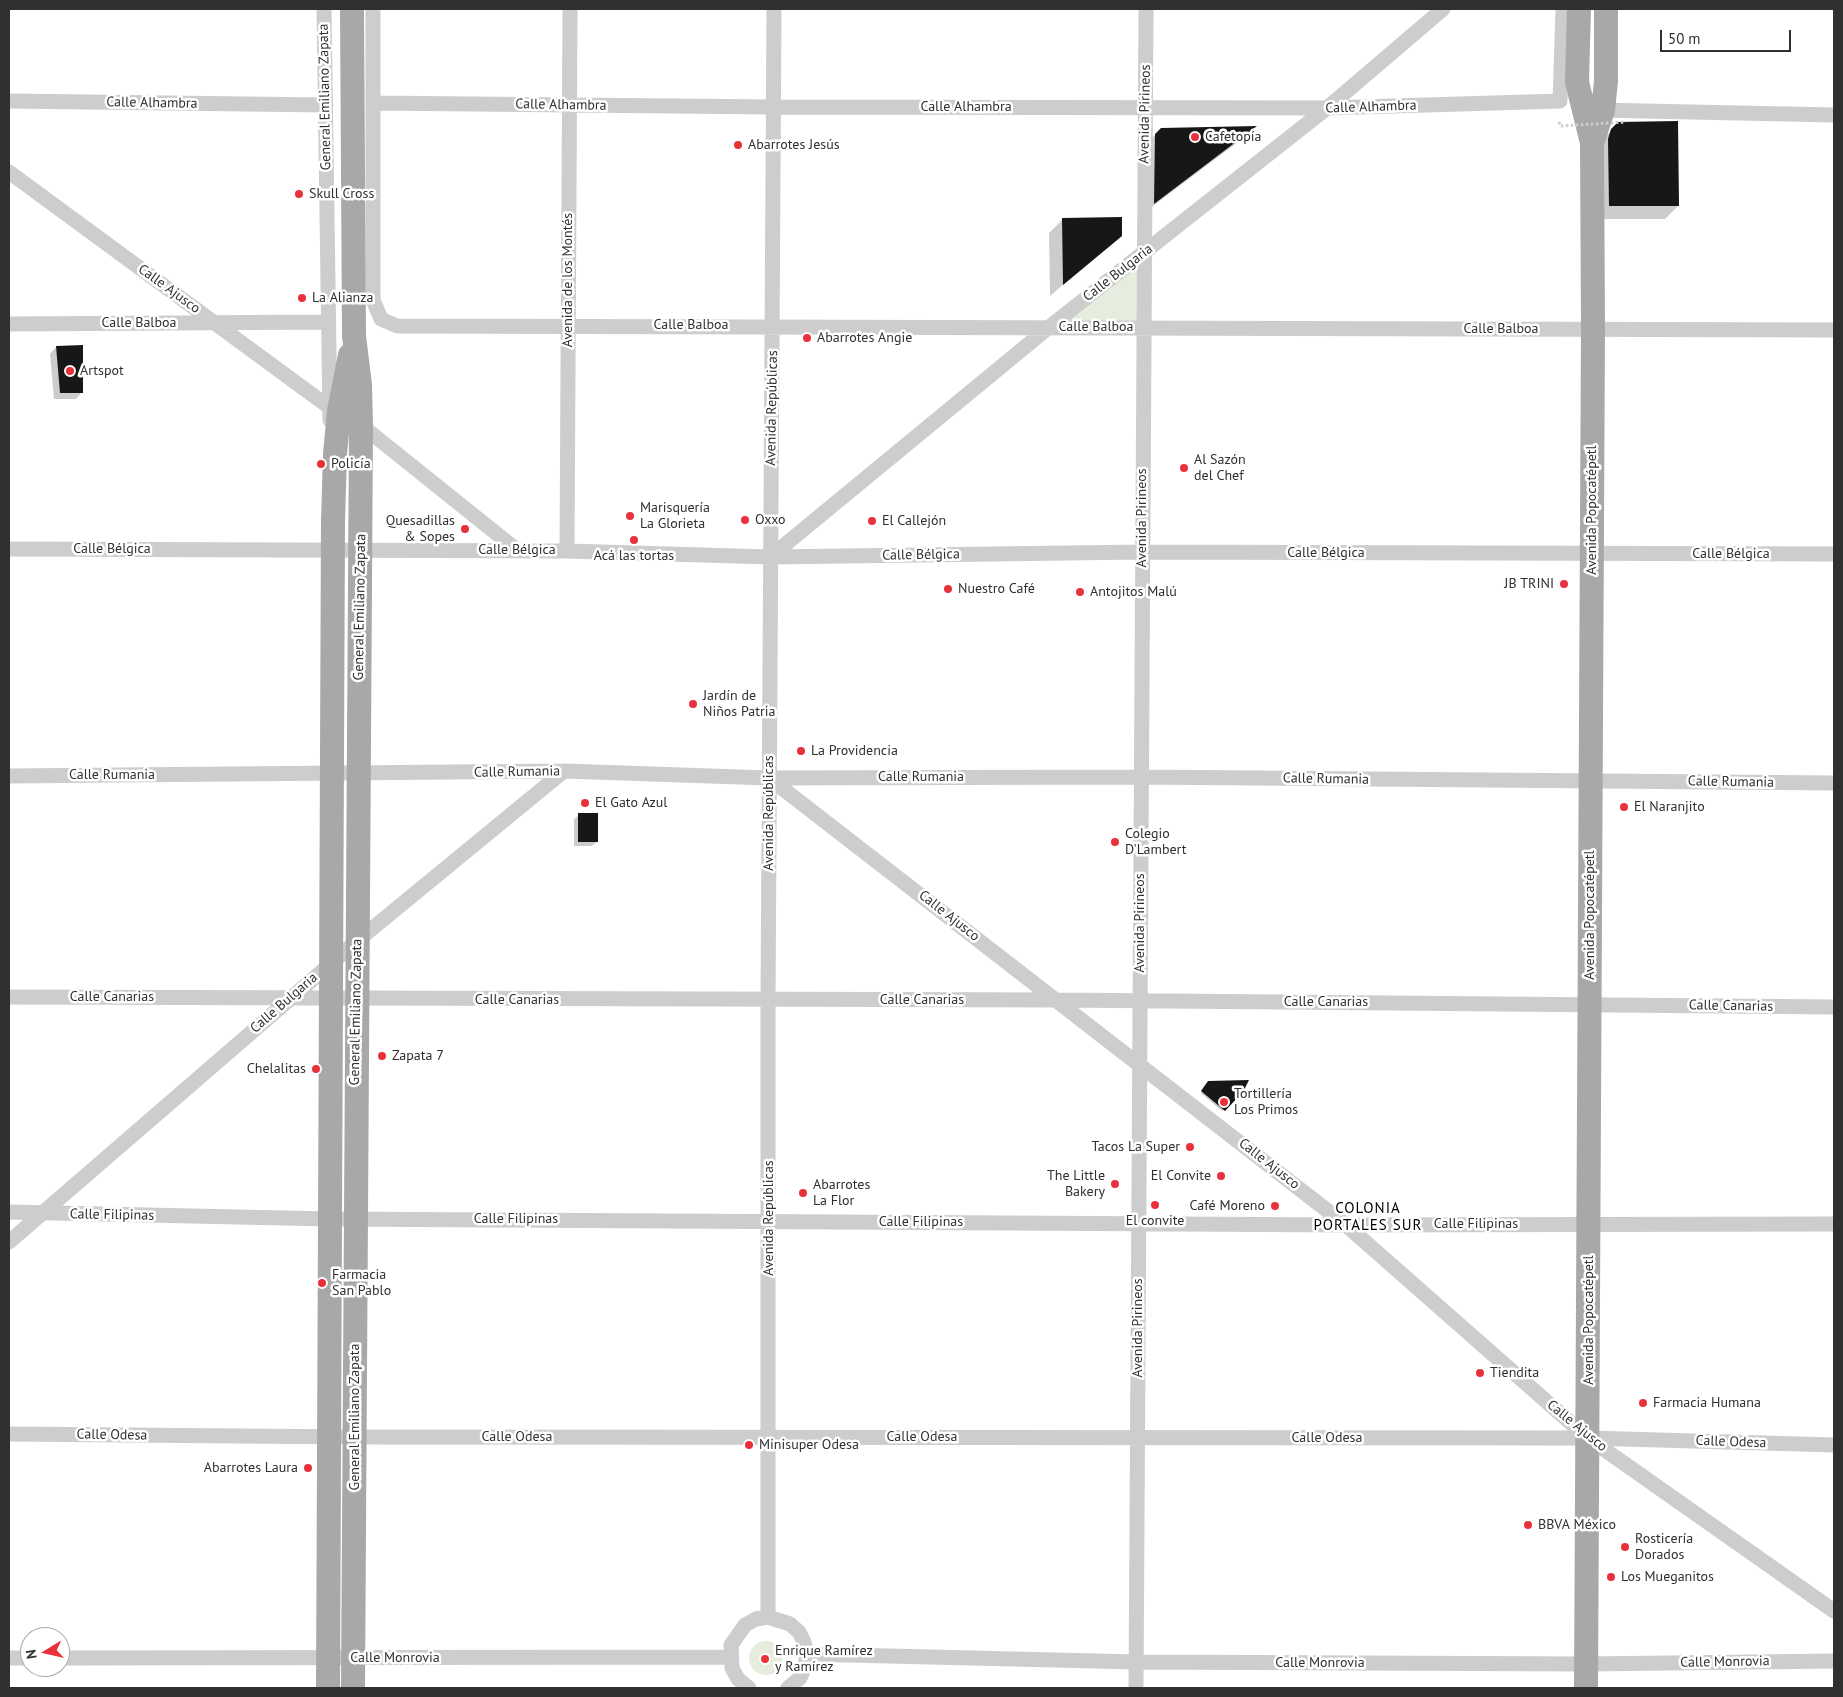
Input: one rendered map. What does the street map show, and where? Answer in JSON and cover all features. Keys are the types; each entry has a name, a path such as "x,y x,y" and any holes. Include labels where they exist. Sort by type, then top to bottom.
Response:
{"main road":[{"name":"General Emiliano Zapata","path":"352,9 354,336 360,385 361,426 353,1688"},
{"path":"1579,9 1577,82 1594,110"},
{"name":"Avenida Popocatépetl","path":"1586,1688 1593,329 1592,142 1594,110 1606,81 1606,9"},
{"name":"General Emiliano Zapata","path":"328,1688 330,964 334,454 338,411 354,336"}],"street":[{"name":"General Emiliano Zapata","path":"324,9 329,407 334,454"},
{"path":"373,9 373,103"},
{"name":"Avenida de los Montés","path":"567,551 570,9"},
{"name":"Avenida Repúblicas","path":"768,1617 768,1001 774,9"},
{"name":"Avenida Pirineos","path":"1136,1688 1146,9"},
{"name":"Calle Bulgaria","path":"770,557 1048,328 1327,108 1443,9"},
{"name":"Calle Alhambra","path":"373,103 773,107 1327,108 1560,101 1563,9"},
{"name":"Calle Alhambra","path":"9,100 326,105"},
{"name":"Calle Balboa","path":"373,103 373,300 380,319 396,326 773,325 1048,328 1834,330"},
{"path":"1594,110 1834,115"},
{"name":"Calle Ajusco","path":"9,172 329,407"},
{"name":"Calle Balboa","path":"9,324 329,322"},
{"path":"361,426 517,550"},
{"name":"Calle Bélgica","path":"9,549 517,550 770,557 1142,552 1834,554"},
{"name":"Calle Bulgaria","path":"9,1242 357,941 564,771"},
{"name":"Calle Rumania","path":"9,776 564,771 769,778 1141,777 1834,784"},
{"name":"Calle Ajusco","path":"769,778 1140,1063 1346,1225 1588,1438 1834,1610"},
{"name":"Calle Canarias","path":"9,997 356,1000 1140,1000 1834,1007"},
{"name":"Calle Filipinas","path":"9,1212 330,1219 769,1220 1346,1225 1834,1224"},
{"name":"Calle Odesa","path":"9,1434 329,1437 1588,1438 1834,1445"},
{"path":"749,1688 738,1679 732,1668 730,1657 731,1645 745,1625 756,1619 768,1617 779,1619 799,1632 804,1642 807,1654 805,1666 800,1678 788,1688"},
{"name":"Calle Monrovia","path":"807,1654 1136,1662 1586,1664 1834,1661"},
{"name":"Calle Monrovia","path":"70,1658 730,1657"}],"path":[{"path":"1559,122 1560,126 1626,122"}],"green space":[{"path":"1144,253 1141,327 1049,327"},
{"path":"766,1641 778,1646 783,1658 778,1670 766,1675 754,1670 749,1658 754,1646"}],"building":[{"path":"1678,121 1679,206 1609,206 1608,139 1611,129 1618,122"},
{"path":"1257,126 1154,204 1155,134 1161,128"},
{"path":"1122,217 1122,236 1063,285 1062,218"},
{"name":"Artspot","path":"83,345 83,393 60,393 56,346"},
{"path":"578,813 598,813 598,842 578,842"},
{"name":"Tortillería Los Primos","path":"1249,1080 1243,1092 1225,1111 1201,1091 1208,1081"}],"place":[{"name":"Cafetopía","path":"1195,137"},
{"name":"Abarrotes Jesús","path":"738,145"},
{"name":"Skull Cross","path":"299,194"},
{"name":"La Alianza","path":"302,298"},
{"name":"Abarrotes Angie","path":"807,338"},
{"name":"Artspot","path":"70,371"},
{"name":"Policía","path":"321,464"},
{"name":"Al Sazón del Chef","path":"1184,468"},
{"name":"Marisquería La Glorieta","path":"630,516"},
{"name":"Oxxo","path":"745,520"},
{"name":"El Callejón","path":"872,521"},
{"name":"Quesadillas & Sopes","path":"465,529"},
{"name":"Acá las tortas","path":"634,540"},
{"name":"JB TRINI","path":"1564,584"},
{"name":"Nuestro Café","path":"948,589"},
{"name":"Antojitos Malú","path":"1080,592"},
{"name":"Jardín de Niños Patria","path":"693,704"},
{"name":"La Providencia","path":"801,751"},
{"name":"El Gato Azul","path":"585,803"},
{"name":"El Naranjito","path":"1624,807"},
{"name":"Colegio D'Lambert","path":"1115,842"},
{"name":"Zapata 7","path":"382,1056"},
{"name":"Chelalitas","path":"316,1069"},
{"name":"Tortillería Los Primos","path":"1224,1102"},
{"name":"Tacos La Super","path":"1190,1147"},
{"name":"El Convite","path":"1221,1176"},
{"name":"The Little Bakery","path":"1115,1184"},
{"name":"Abarrotes La Flor","path":"803,1193"},
{"name":"El convite","path":"1155,1205"},
{"name":"Café Moreno","path":"1275,1206"},
{"name":"Farmacia San Pablo","path":"322,1283"},
{"name":"Tiendita","path":"1480,1373"},
{"name":"Farmacia Humana","path":"1643,1403"},
{"name":"Minisuper Odesa","path":"749,1445"},
{"name":"Abarrotes Laura","path":"308,1468"},
{"name":"BBVA México","path":"1528,1525"},
{"name":"Rosticería Dorados","path":"1625,1547"},
{"name":"Los Mueganitos","path":"1611,1577"},
{"name":"Enrique Ramírez y Ramírez","path":"765,1659"}],"district":[{"name":"COLONIA PORTALES SUR","path":"1368,1218"}]}
